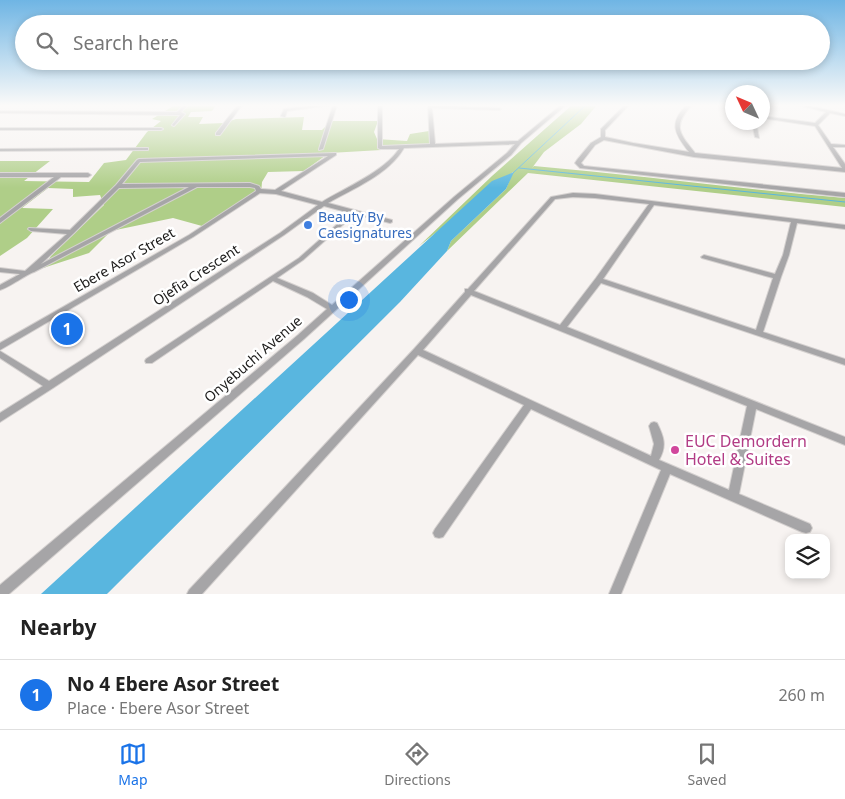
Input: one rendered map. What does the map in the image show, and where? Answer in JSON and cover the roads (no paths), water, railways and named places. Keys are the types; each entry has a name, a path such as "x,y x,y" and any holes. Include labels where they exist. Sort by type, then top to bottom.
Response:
{"street":[{"path":"321,149 326,133"},
{"path":"380,133 380,147 402,149 519,142"},
{"path":"432,133 433,146"},
{"name":"Onyebuchi Avenue","path":"0,593 332,309 530,133"},
{"path":"603,133 603,138"},
{"path":"679,133 694,155"},
{"path":"757,133 758,137"},
{"path":"821,133 845,169"},
{"path":"845,169 694,155 603,138 592,144 578,161 582,167 845,195"},
{"path":"829,145 845,146"},
{"path":"0,150 146,149"},
{"name":"Ojefia Crescent","path":"0,418 369,176 402,149"},
{"path":"25,274 72,232 118,186 137,162 142,160 334,154 276,192"},
{"path":"0,174 88,175"},
{"path":"0,221 60,175"},
{"path":"118,186 250,185 257,186 259,191 276,192 390,221"},
{"path":"0,288 197,186"},
{"name":"Ebere Asor Street","path":"0,347 191,236 259,191"},
{"path":"192,594 417,351 468,291 553,198 573,194 845,227"},
{"path":"562,328 599,280 652,204"},
{"path":"149,361 274,279 301,259 353,213"},
{"path":"759,333 786,255 794,221"},
{"path":"31,229 72,232"},
{"path":"704,257 777,277"},
{"path":"0,270 25,274"},
{"path":"274,279 310,295 332,309"},
{"path":"599,280 845,362"},
{"path":"468,291 752,406 845,441"},
{"path":"417,351 528,405 653,462 806,528"},
{"path":"0,354 50,386"},
{"path":"439,533 528,405"},
{"path":"733,497 752,406"},
{"path":"653,462 660,452 661,443 654,426"},
{"path":"615,594 667,468"}],"water":[{"path":"514,172 506,189 451,241 447,251 400,302 107,594 41,594 492,181"}],"waterway":[{"path":"513,173 556,133"},
{"path":"519,168 845,202"}],"place":[{"name":"Beauty By Caesignatures","path":"308,225"},
{"name":"No 4 Ebere Asor Street","path":"67,329"},
{"name":"EUC Demordern Hotel & Suites","path":"675,450"}]}
